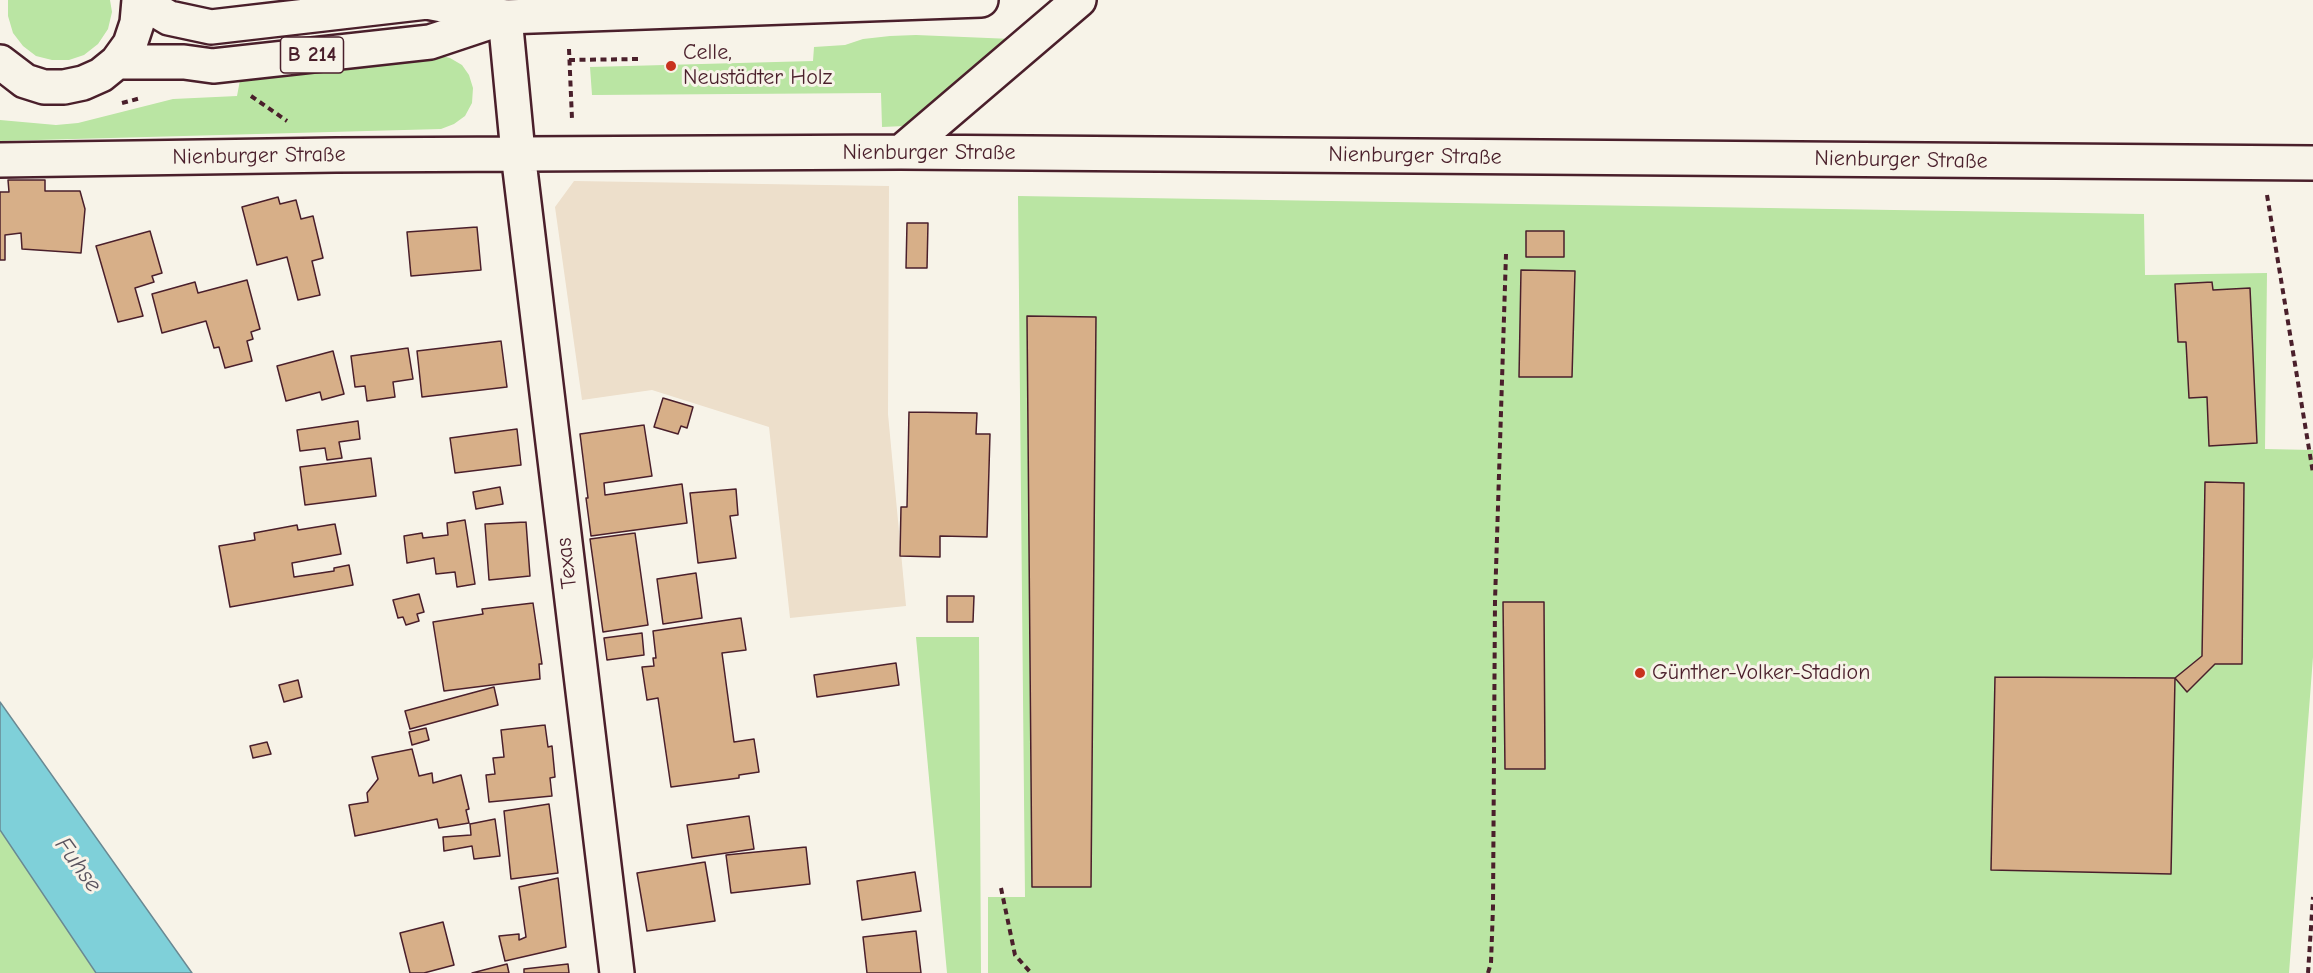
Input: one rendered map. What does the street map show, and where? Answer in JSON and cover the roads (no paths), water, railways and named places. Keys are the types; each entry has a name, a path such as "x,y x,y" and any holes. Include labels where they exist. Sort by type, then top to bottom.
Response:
{"street":[{"name":"B 214","path":"3,68 25,81 44,87 64,87 83,83 101,75 117,62 130,44 137,23 139,0 169,18 212,27 427,2 505,17 981,0"},
{"path":"901,152 1079,0"},
{"name":"B 214","path":"117,62 184,62 213,66 430,42 505,17"},
{"path":"505,17 518,153"},
{"name":"Nienburger Straße","path":"0,160 518,153 901,152 2313,164"},
{"name":"Texas","path":"518,153 617,973"}],"water":[{"name":"Fuhse","path":"0,702 192,973 96,973 0,830"}],"place":[{"name":"Celle, Neustädter Holz","path":"671,66"},
{"name":"Günther-Volker-Stadion","path":"1640,673"}]}
